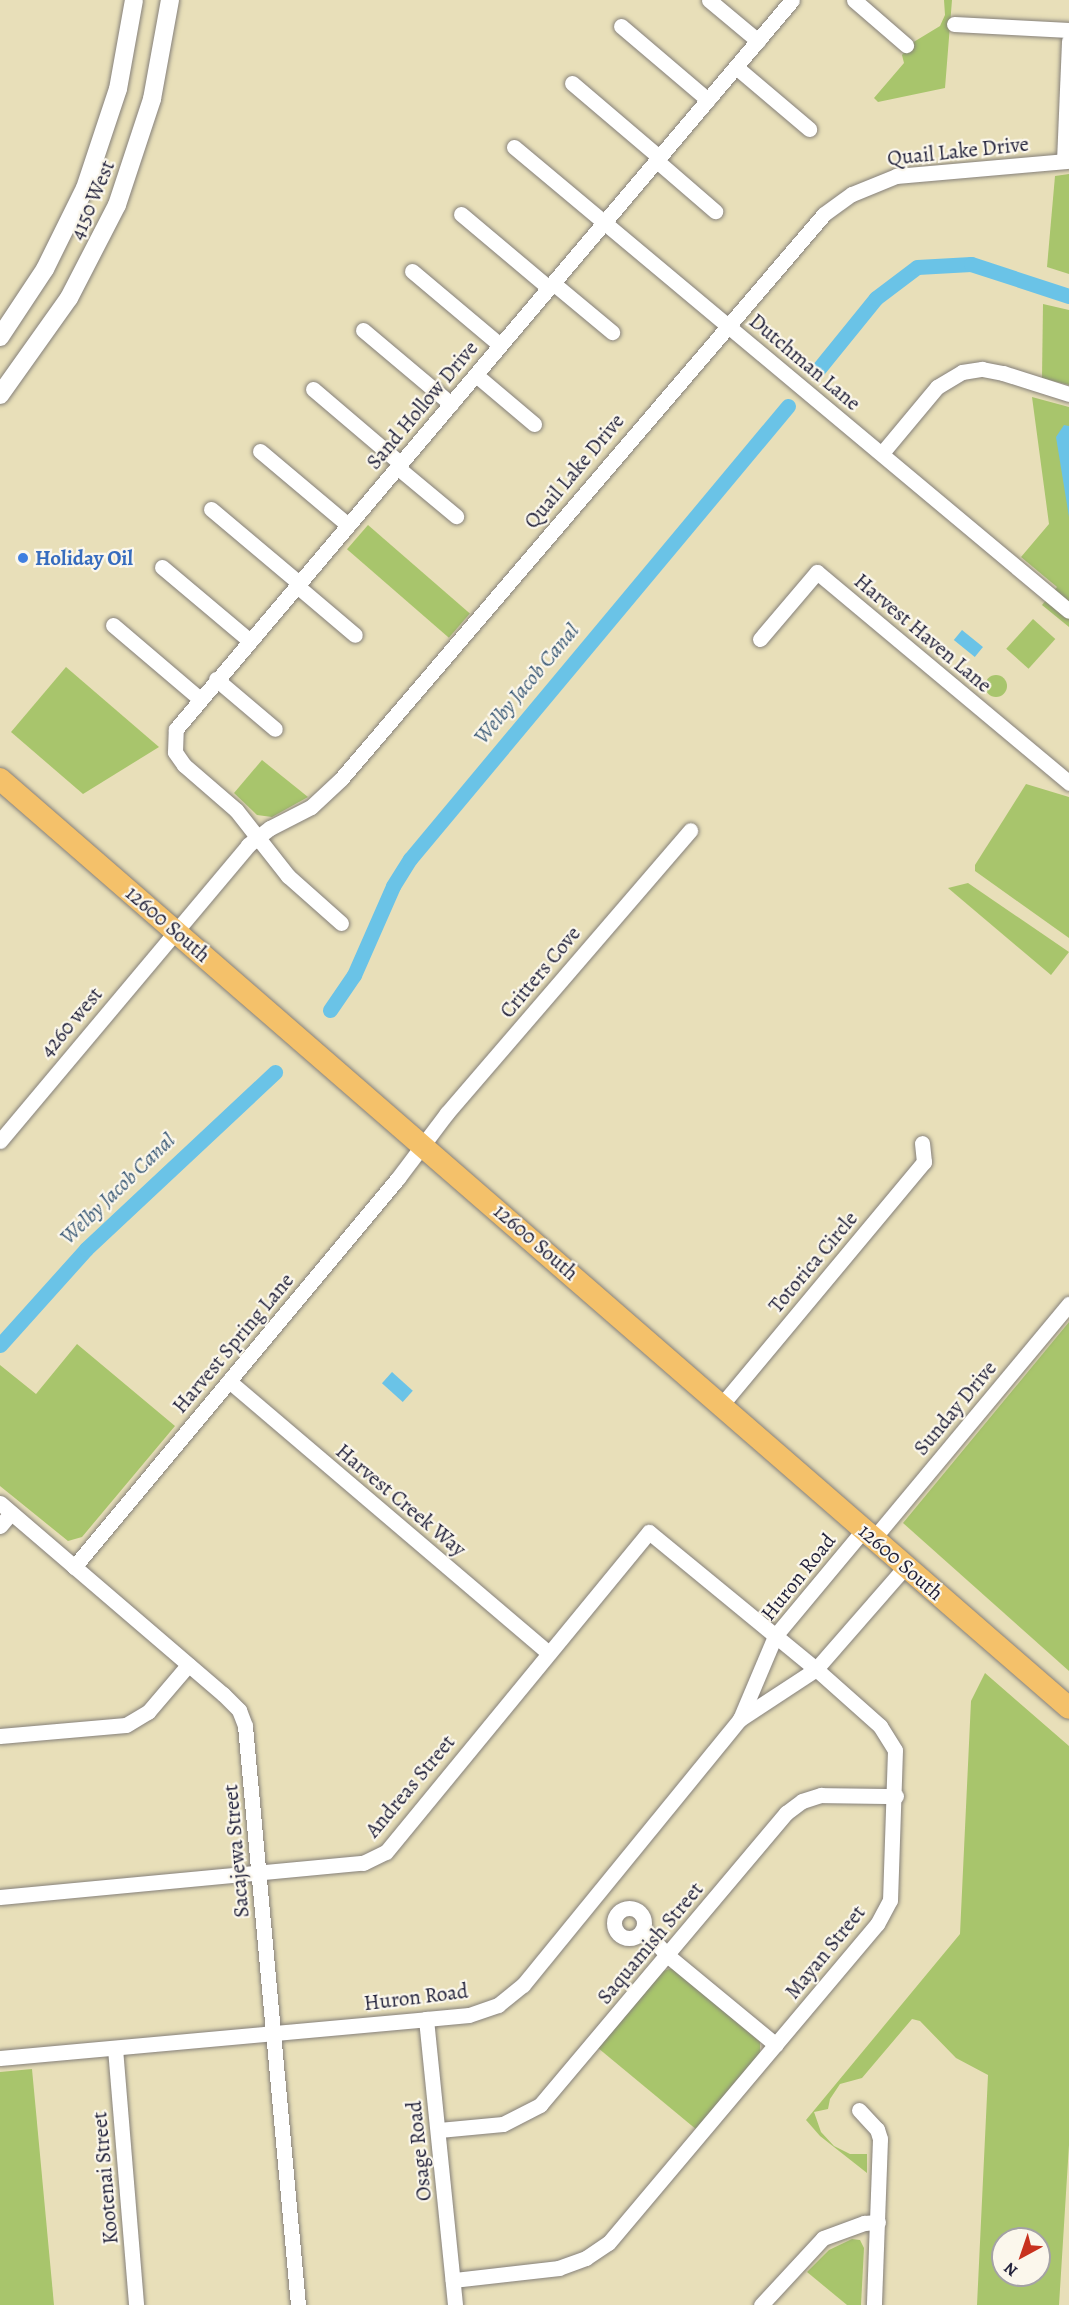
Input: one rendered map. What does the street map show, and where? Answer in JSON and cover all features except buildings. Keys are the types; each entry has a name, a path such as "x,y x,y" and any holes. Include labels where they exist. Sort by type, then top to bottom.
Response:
{"main road":[{"name":"12600 South","path":"0,778 723,1403 1069,1708"}],"street":[{"name":"4150 West","path":"0,337 45,269 92,170 118,89 134,0"},
{"name":"4150 West","path":"0,395 69,298 117,205 152,99 170,0"},
{"path":"709,0 758,41"},
{"name":"Sand Hollow Drive","path":"341,923 288,876 260,835 183,765 175,752 176,729 792,0"},
{"path":"854,0 906,45"},
{"path":"954,24 1069,30"},
{"path":"621,26 708,100"},
{"path":"1066,161 1069,41"},
{"path":"736,67 809,129"},
{"path":"572,83 715,211"},
{"name":"Dutchman Lane","path":"514,147 1069,611"},
{"name":"Quail Lake Drive","path":"175,931 260,835 310,807 332,790 811,226 838,203 867,186 910,173 1066,161"},
{"path":"461,214 612,332"},
{"path":"412,272 500,345"},
{"path":"363,330 451,404"},
{"path":"882,453 937,387 962,372 982,369 1003,373 1069,394"},
{"path":"476,375 534,424"},
{"path":"313,389 456,516"},
{"path":"260,451 348,525"},
{"path":"211,509 355,635"},
{"path":"162,567 249,641"},
{"name":"Harvest Haven Lane","path":"760,639 817,572 1069,783"},
{"path":"113,625 200,699"},
{"path":"216,679 275,729"},
{"name":"Critters Cove","path":"423,1144 690,830"},
{"name":"4260 west","path":"0,1141 175,931"},
{"name":"Totorica Circle","path":"723,1403 924,1162 922,1143"},
{"name":"Harvest Spring Lane","path":"74,1567 423,1144"},
{"name":"Sunday Drive","path":"869,1534 1069,1304"},
{"name":"Harvest Creek Way","path":"229,1381 547,1652"},
{"path":"0,1526 5,1508"},
{"name":"Sacajewa Street","path":"5,1508 239,1710 246,1726 298,2305"},
{"name":"Andreas Street","path":"0,1897 363,1863 386,1852 547,1652 649,1532"},
{"name":"Mayan Street","path":"453,2280 559,2268 586,2258 608,2243 877,1924 890,1900 897,1766 888,1737 816,1670 649,1532"},
{"name":"Huron Road","path":"0,2058 426,2019 469,2014 498,2005 523,1985 740,1719 775,1636 869,1534"},
{"name":"Huron Road","path":"740,1719 816,1670 906,1566"},
{"path":"0,1736 126,1725 148,1712 188,1665"},
{"name":"Saquamish Street","path":"439,2130 503,2124 540,2105 786,1813 802,1801 821,1795 896,1796"},
{"path":"596,1896 618,1913"},
{"path":"640,1932 623,1937 616,1930 614,1921 618,1913 627,1908 637,1911 643,1919 640,1932 655,1952 667,1955 776,2045"},
{"name":"Osage Road","path":"426,2019 455,2305"},
{"name":"Kootenai Street","path":"115,2048 136,2305"},
{"path":"859,2110 877,2128 880,2139 874,2305"},
{"path":"761,2305 823,2238 864,2223 878,2222"}],"green space":[{"path":"944,0 952,0 945,88 878,102 874,98 904,63 902,55 912,43 940,26 945,15"},
{"path":"1069,174 1069,274 1047,267 1055,176"},
{"path":"1043,304 1069,310 1069,385 1042,378"},
{"path":"1032,397 1069,407 1069,627 1042,605 1057,587 1021,557 1049,524"},
{"path":"368,525 470,614 449,638 347,549"},
{"path":"1033,619 1055,639 1029,669 1006,649"},
{"path":"66,667 159,747 83,794 11,732"},
{"path":"996,675 1004,678 1007,686 1004,694 996,697 988,694 985,686 988,678"},
{"path":"262,760 308,797 272,817 257,815 234,793"},
{"path":"1026,784 1069,797 1069,938 975,871 975,865"},
{"path":"968,883 1069,952 1051,975 948,888"},
{"path":"1069,1322 1069,1671 903,1523"},
{"path":"77,1344 175,1426 82,1537 68,1541 0,1486 0,1365 36,1394"},
{"path":"985,1673 1069,1746 1069,2145 1059,2305 977,2305 988,2075 956,2058 920,2021 912,2019 862,2078 840,2084 830,2099 828,2109 814,2112 821,2132 834,2146 850,2154 867,2154 867,2173 820,2136 806,2120 960,1934 971,1701"},
{"path":"673,1968 760,2042 760,2053 697,2130 598,2048 663,1971"},
{"path":"32,2069 54,2305 0,2305 0,2072"},
{"path":"852,2239 860,2240 864,2248 861,2305 847,2305 807,2272 829,2250"}],"water":[{"path":"1064,425 1069,426 1069,517 1056,437"},
{"path":"962,630 983,647 975,657 954,640"},
{"path":"392,1372 413,1391 403,1402 382,1383"}],"waterway":[{"name":"Welby Jacob Canal","path":"816,372 876,298 917,267 971,264 1069,296"},
{"name":"Welby Jacob Canal","path":"330,1010 354,975 393,886 410,859 788,406"},
{"name":"Welby Jacob Canal","path":"0,1345 86,1249 275,1072"}],"place":[{"name":"Holiday Oil","path":"23,558"}]}
